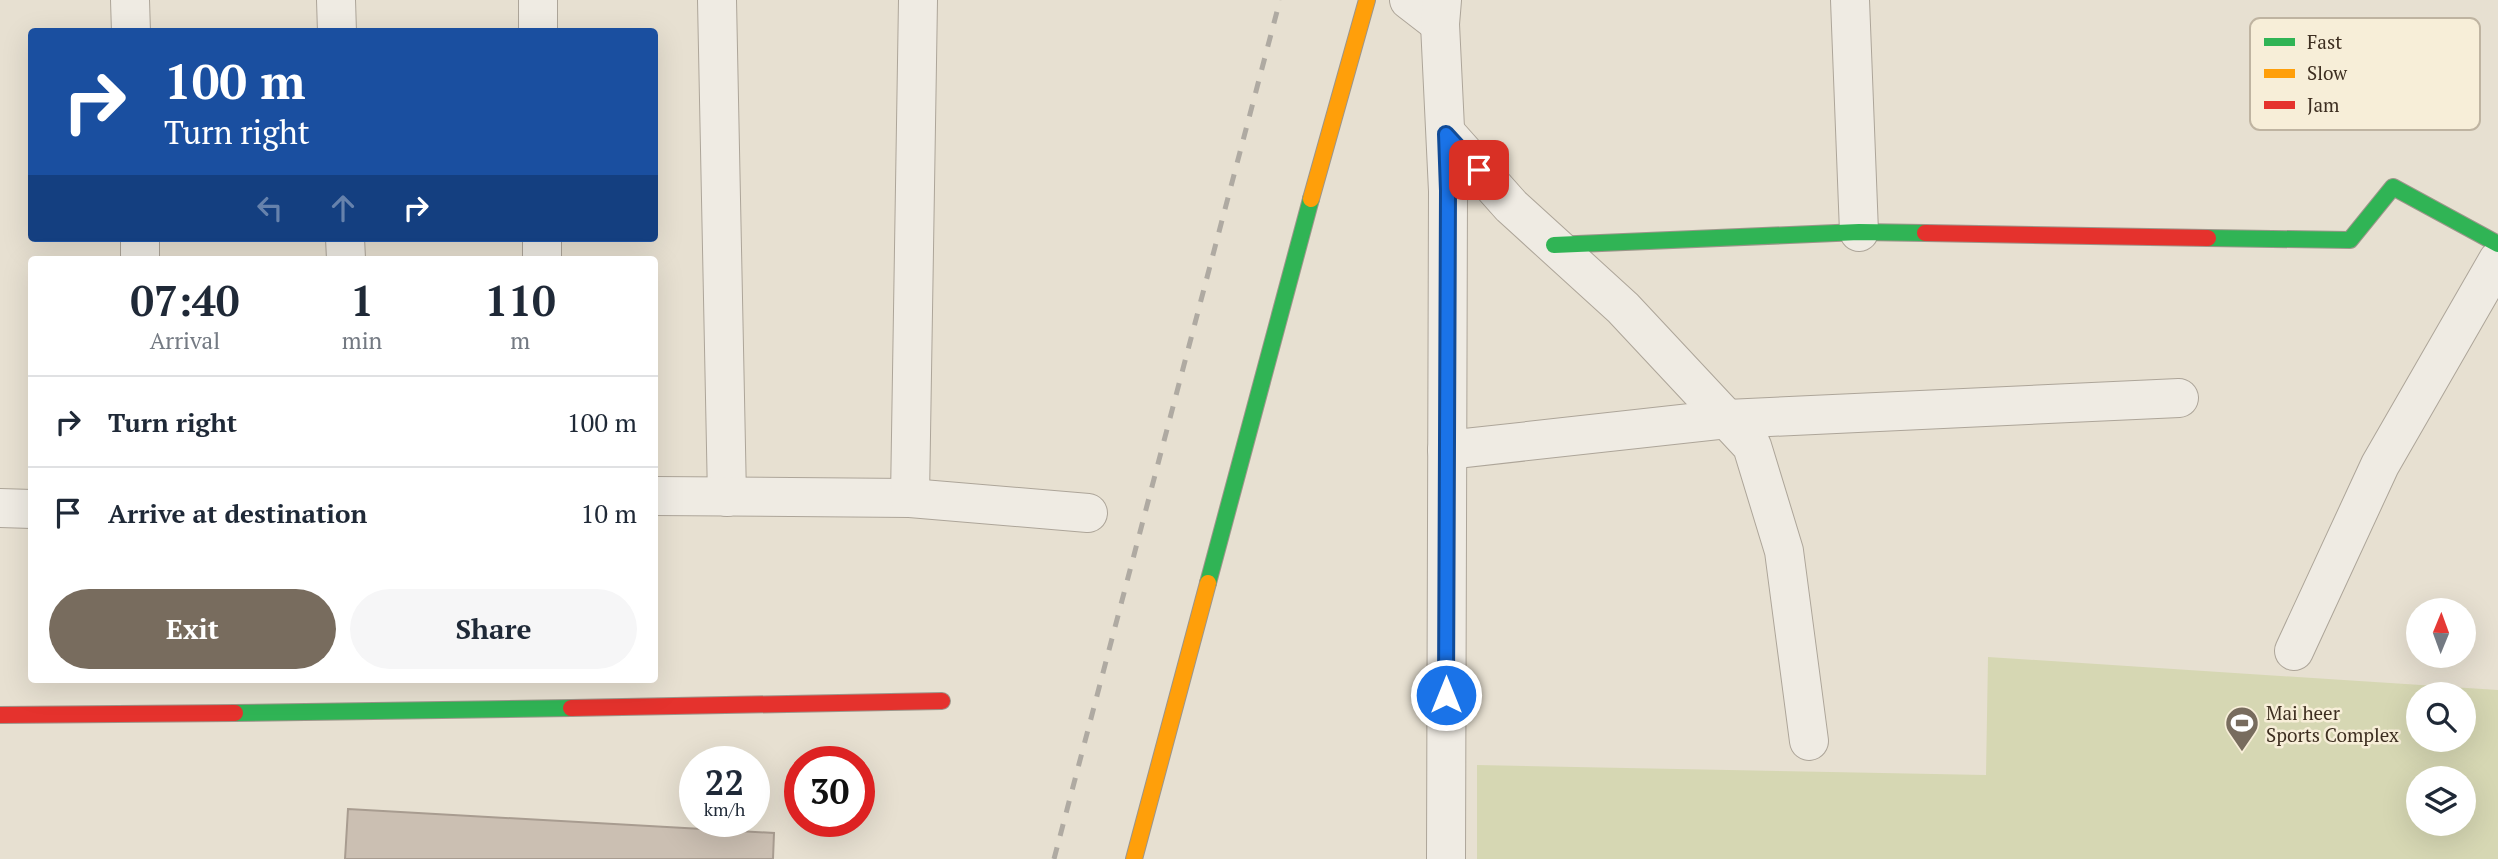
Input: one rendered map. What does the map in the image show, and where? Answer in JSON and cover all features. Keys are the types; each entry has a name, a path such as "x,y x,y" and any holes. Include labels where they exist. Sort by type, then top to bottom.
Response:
{"street":[{"path":"130,0 131,28"},
{"path":"336,0 337,28"},
{"path":"538,0 538,28"},
{"path":"717,0 727,497"},
{"path":"910,498 918,0"},
{"path":"1134,859 1346,66 1367,0"},
{"path":"1409,0 1441,12 1448,191 1446,859"},
{"path":"1850,0 1858,232"},
{"path":"1446,134 1511,206 1623,308 1752,446 1784,551 1809,741"},
{"path":"1554,245 1858,232 2350,240 2393,187 2498,244"},
{"path":"2294,651 2379,465 2498,260"},
{"path":"1447,450 1727,419 2179,398"},
{"path":"658,496 910,498 1088,513"},
{"path":"0,508 28,509"},
{"path":"0,715 293,713 942,701"}],"green space":[{"name":"Mai heer Sports Complex","path":"1988,657 2406,684 2406,752 2476,752 2476,689 2498,690 2498,859 1477,859 1477,765 1986,775"}],"building":[{"path":"348,809 679,828 679,837 770,837 770,833 774,833 773,859 345,859"}],"railway":[{"path":"1054,859 1280,0"}],"traffic: fast":[{"path":"2208,238 2350,240 2393,187 2498,244"},
{"path":"1208,583 1311,199"},
{"path":"1554,245 1859,232 1925,233"},
{"path":"235,713 571,708"}],"traffic: slow":[{"path":"1311,199 1367,0"},
{"path":"1134,859 1208,583"}],"traffic: jam":[{"path":"1925,233 2208,238"},
{"path":"571,708 942,701"},
{"path":"0,715 235,713"}],"place":[{"name":"Mai heer Sports Complex","path":"2242,753"}],"route":[{"path":"1446,695 1446,134 1479,170"}]}
